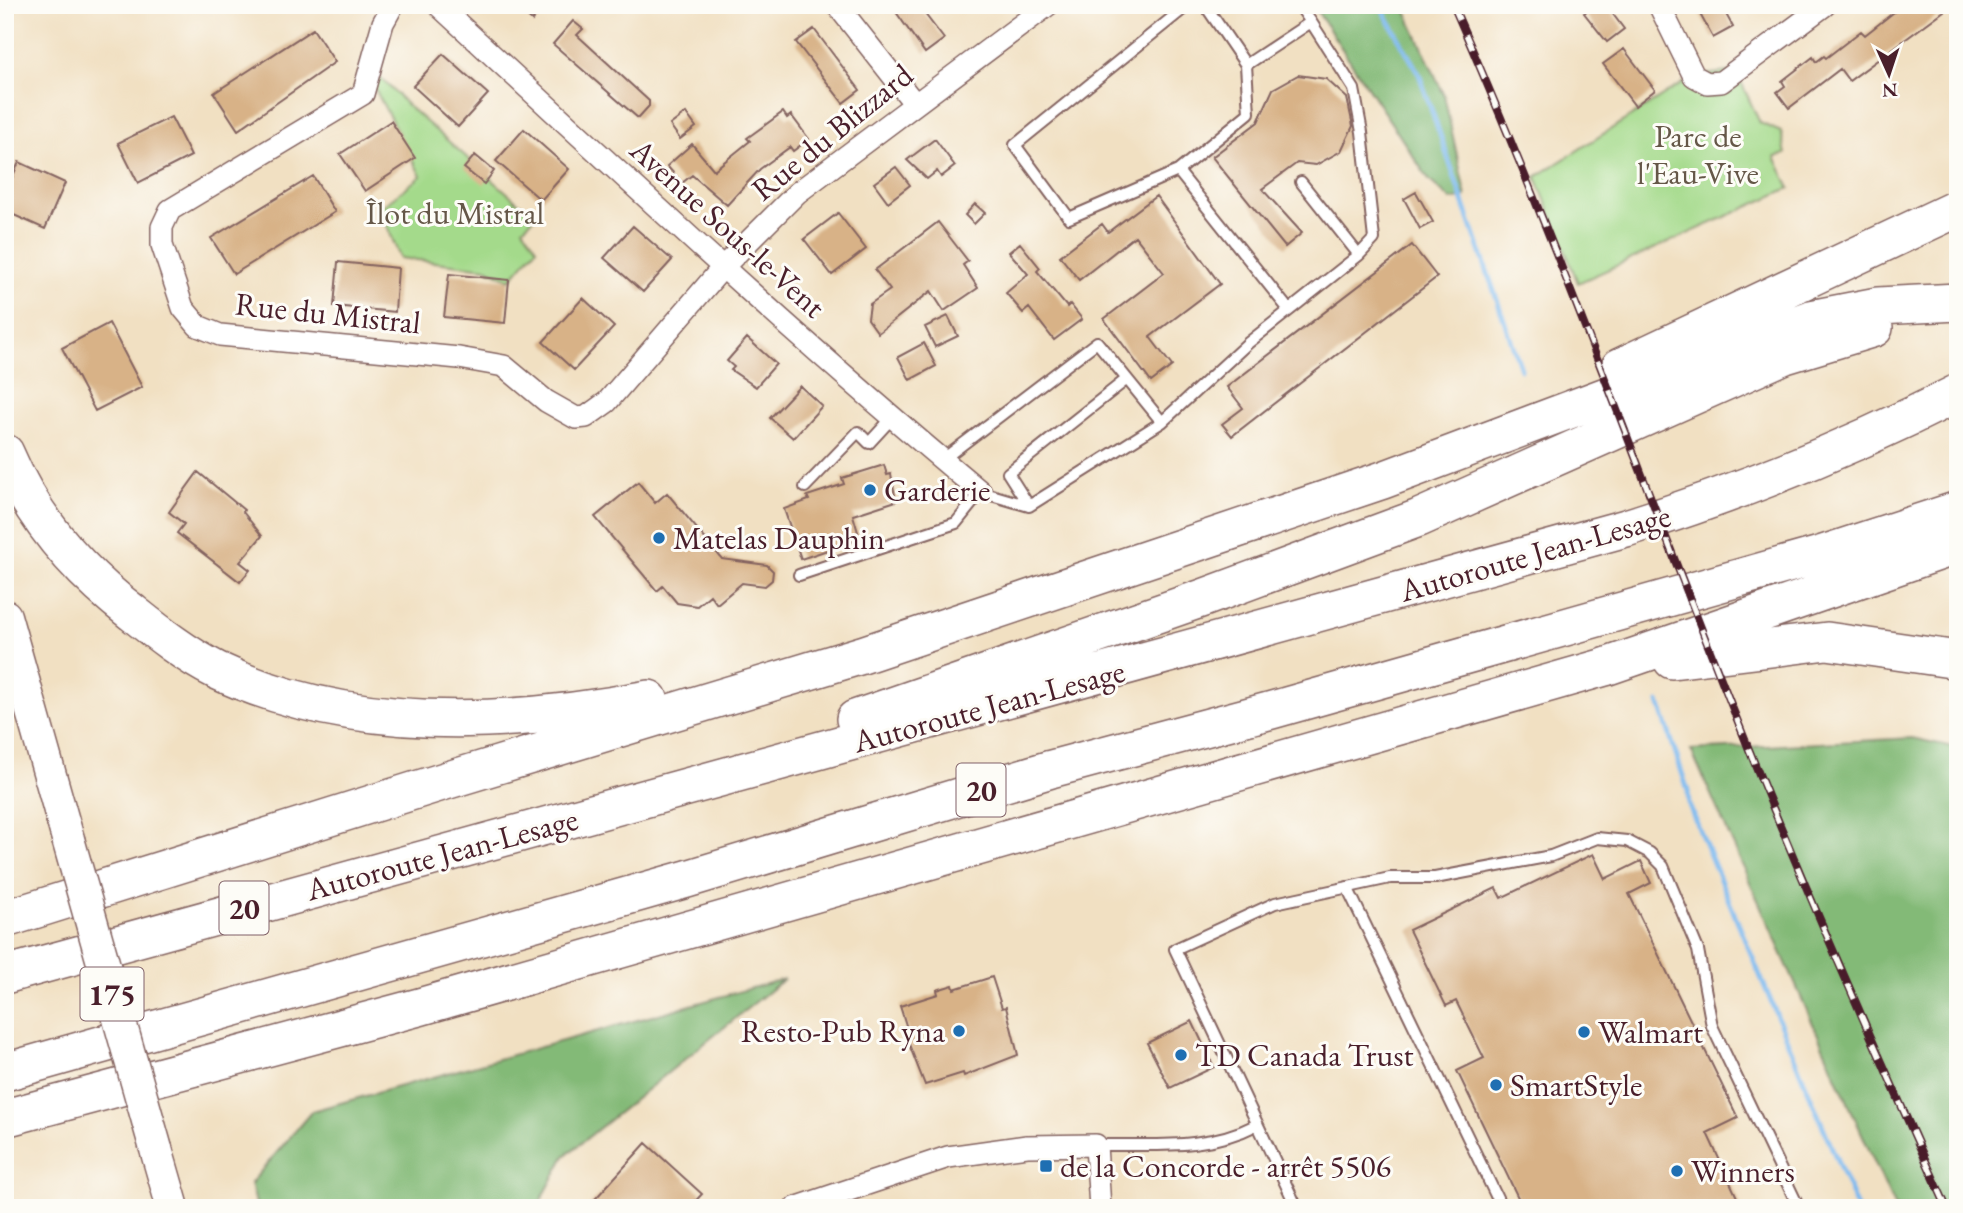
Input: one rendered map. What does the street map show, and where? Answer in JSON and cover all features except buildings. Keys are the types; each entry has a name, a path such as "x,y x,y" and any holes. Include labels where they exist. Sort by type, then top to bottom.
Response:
{"highway":[{"path":"1270,519 1624,365 1958,210"},
{"path":"16,913 862,656 1270,519 1500,438 1811,319 1878,306 1958,302"},
{"path":"483,842 869,715 1203,598 1419,518 1785,355 1871,328 1958,311"},
{"name":"Autoroute Jean-Lesage","path":"5,975 1626,528 1723,497 1811,463 1958,393"},
{"path":"5,453 33,506 69,555 109,594 159,634 215,669 278,694 340,708 406,716 470,719 540,715 612,706 862,656"},
{"name":"20","path":"5,1072 674,883 1051,769 1272,710 1820,555 1958,510"},
{"path":"5,1118 293,1042 1605,667 1958,545"},
{"path":"1605,667 1827,641 1951,660"},
{"path":"5,1136 293,1042"}],"main road":[{"name":"175","path":"5,616 173,1208"}],"street":[{"name":"Rue du Mistral","path":"393,5 383,23 363,94 170,210 162,227 162,245 183,308 198,326 220,335 459,358 503,366 565,413 576,418 586,417"},
{"name":"Avenue Sous-le-Vent","path":"438,5 723,267 892,418 981,492"},
{"path":"837,5 915,104"},
{"name":"Rue du Blizzard","path":"586,417 607,402 723,267 797,193 1048,5"},
{"path":"1659,5 1694,76 1707,83 1721,82 1825,5"},
{"path":"795,1208 948,1157 1027,1146 1096,1144 1100,1208"}],"lane":[{"path":"1188,5 1015,145 1069,218 1178,171 1249,113 1246,65 1205,5"},
{"path":"799,575 956,523 981,492 1029,506 1162,422 1248,343 1359,256 1374,239 1362,132 1354,89 1299,5"},
{"path":"1246,65 1311,22"},
{"path":"1178,171 1289,310"},
{"path":"1301,182 1359,256"},
{"path":"942,460 1097,342 1162,422"},
{"path":"1029,506 1008,474 1127,379"},
{"path":"805,487 858,432 869,443 892,418"},
{"path":"1297,1208 1256,1125 1234,1069 1175,949 1275,903 1390,878 1435,878 1551,856 1597,838 1627,841 1650,853 1663,866 1698,950 1712,1026 1799,1208"},
{"path":"1347,887 1502,1208"},
{"path":"1096,1144 1218,1142 1256,1125"}],"green space":[{"path":"1313,5 1403,5 1444,95 1466,197 1451,200 1429,180"},
{"name":"Îlot du Mistral","path":"372,69 408,106 535,217 523,228 537,248 510,280 486,268 400,258 380,208 421,176 369,78"},
{"name":"Parc de l'Eau-Vive","path":"1736,71 1760,123 1781,132 1786,154 1775,157 1790,188 1578,283 1536,177 1694,76"},
{"path":"1912,738 1958,748 1958,1208 1895,1208 1691,750"},
{"path":"784,979 565,1156 537,1208 257,1208 251,1183 312,1111"}],"waterway":[{"path":"1380,5 1419,74 1521,369"},
{"path":"1659,702 1688,791 1689,805 1857,1208"}],"railway":[{"path":"1453,5 1531,190 1773,809 1947,1208"}],"place":[{"name":"Garderie","path":"870,490"},
{"name":"Matelas Dauphin","path":"659,538"},
{"name":"Resto-Pub Ryna","path":"959,1031"},
{"name":"Walmart","path":"1584,1032"},
{"name":"TD Canada Trust","path":"1181,1055"},
{"name":"SmartStyle","path":"1496,1085"},
{"name":"de la Concorde - arrêt 5506","path":"1046,1166"},
{"name":"Winners","path":"1677,1171"}]}
